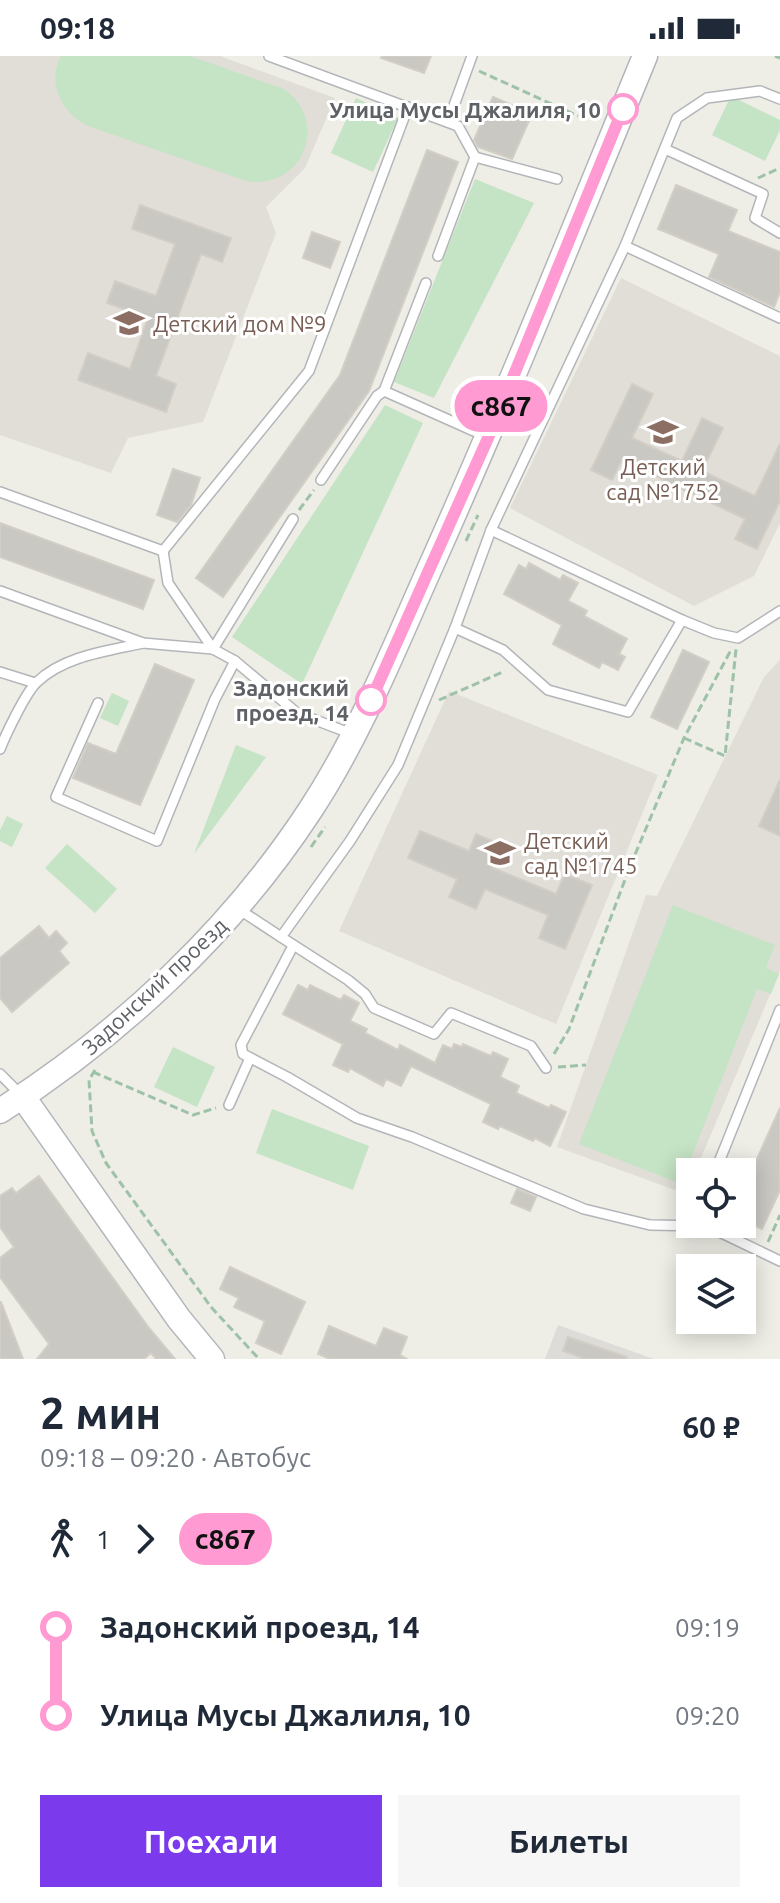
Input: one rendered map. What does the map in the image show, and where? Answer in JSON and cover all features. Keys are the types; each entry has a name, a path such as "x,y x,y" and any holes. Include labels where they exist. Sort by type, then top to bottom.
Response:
{"street":[{"name":"Задонский проезд","path":"0,1111 59,1072 171,976 237,908 311,809 355,736 488,438 645,56"},
{"path":"23,1097 179,1319 212,1359"}],"lane":[{"path":"269,56 458,126 475,157 557,179"},
{"path":"448,122 470,61"},
{"path":"281,937 350,841 398,765 455,628 491,530 625,246 677,118 707,98 760,91 780,99"},
{"path":"213,649 168,583 163,551 309,371 408,107"},
{"path":"665,149 763,194 755,218 780,233"},
{"path":"438,256 475,157"},
{"path":"625,246 780,318"},
{"path":"321,480 377,396 384,391 426,283"},
{"path":"384,391 488,438"},
{"path":"0,492 163,551"},
{"path":"213,649 293,519"},
{"path":"491,530 714,633 738,638 780,611"},
{"path":"0,591 143,643 213,649 235,661 297,713 355,736"},
{"path":"455,628 503,650 548,690 628,712 682,620"},
{"path":"0,749 35,683 72,659 143,643"},
{"path":"98,703 56,797 157,841 215,699 235,661"},
{"path":"0,672 35,683"},
{"path":"237,908 348,980 365,994 374,1008 434,1034 451,1013 531,1046 546,1068"},
{"path":"293,946 241,1045 243,1054 357,1118 412,1137 584,1209 650,1225 676,1225"},
{"path":"721,1158 780,1010"},
{"path":"229,1105 250,1058"},
{"path":"0,1074 23,1097"},
{"path":"732,1238 780,1261"}],"path":[{"path":"470,61 578,116"},
{"path":"743,185 780,168"},
{"path":"293,519 321,480"},
{"path":"546,1068 569,1029 629,869 684,738 738,638"},
{"path":"684,738 725,756 738,638"},
{"path":"423,707 519,664"},
{"path":"546,1068 586,1065"},
{"path":"93,1072 193,1115 229,1105"},
{"path":"764,1253 780,1215"}],"shaded area":[{"name":"Детский дом №9","path":"0,56 220,56 335,98 305,168 266,207 276,233 203,422 128,438 111,473 0,435"},
{"name":"Детский сад №1752","path":"621,278 780,356 780,523 754,576 694,606 510,508"},
{"path":"780,660 780,971 701,1158 676,1158 676,1190 557,1147 646,895 657,896 764,677"},
{"name":"Детский сад №1745","path":"449,691 658,775 556,1024 339,931"},
{"path":"558,1325 654,1359 545,1359"}],"green space":[{"path":"61,56 190,56 284,89 298,103 306,119 304,151 295,165 282,175 266,181 246,181 88,126 71,114 59,97 55,77"},
{"path":"731,96 780,120 780,130 765,161 712,135"},
{"path":"356,98 398,118 373,172 331,153"},
{"path":"475,179 534,203 434,398 394,382"},
{"path":"385,405 423,423 302,684 232,637"},
{"path":"112,693 129,701 118,726 100,718"},
{"path":"236,745 266,757 194,854"},
{"path":"7,816 23,824 12,847 0,841 0,830"},
{"path":"67,844 117,889 95,913 45,868"},
{"path":"673,905 775,945 766,968 779,974 771,994 757,989 691,1158 676,1158 676,1182 579,1144"},
{"path":"173,1047 215,1067 197,1107 154,1087"},
{"path":"272,1109 369,1146 353,1190 256,1153"}],"building":[{"path":"382,56 431,56 424,73"},
{"path":"493,97 532,114 512,159 478,147 474,140"},
{"path":"427,150 458,162 369,391 223,597 196,578 340,375"},
{"path":"676,185 737,210 728,231 780,252 780,292 774,307 709,277 719,254 658,229"},
{"path":"140,205 231,238 222,262 201,254 156,376 176,384 166,412 78,380 88,353 130,369 148,318 107,303 115,281 156,296 175,244 132,229"},
{"path":"312,232 340,242 330,268 303,258"},
{"path":"632,384 653,394 632,438 682,461 702,418 723,428 702,471 755,496 780,444 780,501 757,549 735,539 745,519 622,460 612,480 591,470"},
{"path":"173,469 200,478 191,505 177,522 157,515"},
{"path":"0,523 154,580 143,609 0,557"},
{"path":"529,563 560,580 563,575 578,583 568,601 587,611 584,616 627,639 619,654 625,657 618,670 602,662 599,668 553,644 562,625 504,594 519,565 526,569"},
{"path":"683,650 709,662 677,729 651,717"},
{"path":"155,664 194,680 140,805 73,778 88,743 116,754"},
{"path":"780,780 780,836 759,826"},
{"path":"420,831 469,851 476,834 502,845 493,868 556,894 565,874 592,885 565,949 539,938 548,915 485,889 476,909 449,897 457,879 408,858"},
{"path":"39,926 49,938 56,931 67,943 59,951 69,963 12,1012 0,998 0,958"},
{"path":"298,985 308,990 310,985 341,1000 344,995 359,1003 350,1021 367,1029 365,1033 398,1050 400,1045 435,1063 443,1045 452,1049 454,1044 462,1047 463,1044 491,1056 493,1052 508,1059 500,1077 519,1086 516,1093 566,1112 550,1146 535,1138 533,1141 483,1122 491,1104 411,1066 401,1086 386,1079 383,1086 350,1068 348,1072 333,1065 343,1044 283,1014"},
{"path":"780,1108 780,1190 762,1229 756,1226 756,1161"},
{"path":"39,1176 175,1359 156,1359 151,1353 144,1359 37,1359 49,1344 0,1277 0,1258 14,1247 0,1227 0,1196 12,1188 16,1193"},
{"path":"517,1189 536,1197 530,1211 511,1203"},
{"path":"230,1267 305,1302 281,1354 256,1343 265,1321 234,1307 239,1298 220,1289"},
{"path":"1,1302 23,1359 0,1359"},
{"path":"329,1326 376,1346 384,1328 407,1337 400,1355 407,1359 330,1359 318,1354"},
{"path":"568,1337 627,1357 585,1359 563,1351"}],"bus line":[{"name":"с867","path":"371,700 488,438 623,109"}],"place":[{"name":"Улица Мусы Джалиля, 10","path":"623,109"},
{"name":"Детский дом №9","path":"129,323"},
{"name":"Детский сад №1752","path":"663,432"},
{"name":"Задонский проезд, 14","path":"371,700"},
{"name":"Детский сад №1745","path":"500,853"}]}
